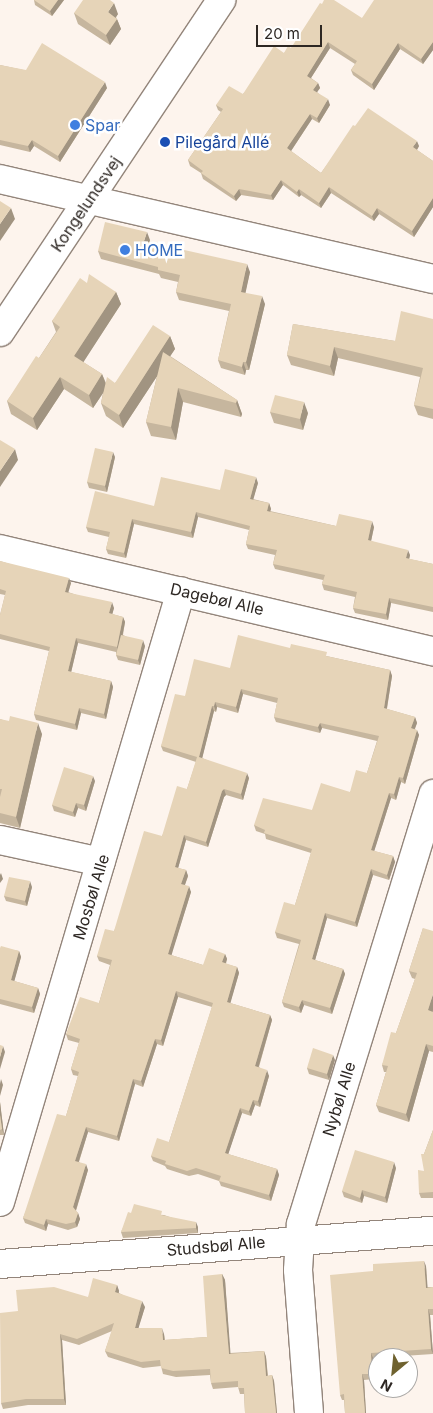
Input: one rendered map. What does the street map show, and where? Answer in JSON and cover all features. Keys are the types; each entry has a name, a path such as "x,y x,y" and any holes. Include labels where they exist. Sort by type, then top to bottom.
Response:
{"street":[{"name":"Kongelundsvej","path":"0,332 222,0"},
{"path":"0,179 90,198 433,279"},
{"name":"Dagebøl Alle","path":"0,549 433,651"},
{"name":"Mosbøl Alle","path":"0,1202 181,592"},
{"name":"Nybøl Alle","path":"309,1413 298,1270 301,1224 433,794"},
{"path":"0,840 101,862"},
{"name":"Studsbøl Alle","path":"0,1264 433,1231"}],"building":[{"path":"34,0 58,0 50,11"},
{"path":"83,0 110,0 114,3 108,12 117,19 106,35 74,13"},
{"path":"324,0 334,0 362,18 374,0 433,0 433,42 421,59 398,43 372,84 351,70 357,61 328,42 307,76 318,83 313,90 328,99 317,118 310,114 287,148 321,173 353,125 355,126 368,108 417,141 413,147 433,161 433,198 412,231 377,208 372,216 329,187 319,203 299,189 297,192 281,180 271,195 239,189 234,196 201,173 203,171 188,160 223,109 216,105 229,86 243,94 274,46 284,53 288,46 291,48 320,3 322,4"},
{"path":"42,43 105,82 58,156 32,140 28,146 0,140 0,65 26,70"},
{"path":"0,201 11,208 0,224"},
{"path":"105,222 147,232 144,241 247,264 241,292 262,296 246,362 243,362 242,367 218,360 231,304 176,292 180,275 98,251"},
{"path":"89,274 116,292 74,356 102,374 89,395 60,377 33,418 7,401 36,356 39,358 60,327 52,321 80,278 87,283"},
{"path":"401,311 433,319 433,409 414,405 423,368 334,347 330,366 287,355 293,324 395,341"},
{"path":"153,325 170,336 119,415 101,403 107,377 115,383"},
{"path":"163,352 237,400 236,403 178,388 171,427 146,422"},
{"path":"275,395 304,402 300,419 270,412"},
{"path":"0,440 15,449 0,471"},
{"path":"95,448 113,452 105,486 87,482"},
{"path":"225,469 256,477 250,499 269,503 267,511 336,526 339,514 372,521 368,540 408,550 406,558 433,564 433,607 389,598 386,614 353,608 357,592 322,584 325,575 273,564 277,550 246,544 250,526 196,512 191,532 132,519 124,553 106,549 110,532 86,527 95,491 154,506 161,477 220,490"},
{"path":"0,561 69,578 65,592 112,602 109,613 123,617 117,647 76,638 68,671 111,681 104,714 79,708 75,724 34,714 50,647 0,634 0,615 6,591 0,589"},
{"path":"121,635 143,640 138,660 116,655"},
{"path":"238,635 290,648 291,644 327,652 326,656 390,670 384,708 415,717 411,728 417,730 403,778 399,777 394,794 389,793 371,850 393,856 387,875 371,869 355,922 325,913 312,959 343,969 330,1008 302,1000 299,1007 282,1002 301,940 275,932 284,902 295,905 312,849 264,833 265,830 254,825 263,798 312,810 321,783 350,792 356,770 367,773 379,736 320,723 318,727 274,717 278,698 241,689 236,707 215,702 214,706 212,706 199,757 247,773 241,794 224,789 222,791 206,842 184,835 175,867 186,870 181,884 189,886 168,954 203,965 209,948 225,954 222,962 237,967 227,1002 270,1015 255,1066 267,1070 258,1101 253,1100 249,1111 240,1108 225,1153 277,1169 269,1195 219,1181 221,1176 196,1168 187,1171 165,1164 166,1161 151,1156 157,1138 169,1142 213,1003 176,991 161,1040 155,1039 141,1081 133,1079 117,1136 86,1127 75,1161 86,1164 73,1207 78,1213 75,1222 66,1224 46,1219 44,1225 23,1218 57,1114 66,1116 79,1072 71,1069 80,1039 66,1034 80,997 99,1003 112,960 97,956 105,929 114,931 144,831 162,836 177,786 187,789 197,757 161,746 175,694 185,696 194,659 230,668"},
{"path":"10,716 38,723 16,817 0,813 2,789 0,789 0,719 9,721"},
{"path":"64,767 93,776 84,805 76,803 73,812 52,805"},
{"path":"9,877 30,881 25,901 4,896"},
{"path":"423,928 433,931 433,994 428,1010 433,1012 433,1046 426,1044 406,1114 376,1105 388,1066 382,1065 391,1032 396,1033 417,973 409,971"},
{"path":"1,946 19,951 11,980 38,988 32,1007 0,999"},
{"path":"0,1045 3,1046 0,1057"},
{"path":"313,1048 333,1055 327,1074 307,1068"},
{"path":"433,1130 433,1192 419,1193 418,1170 424,1171 421,1154 424,1154"},
{"path":"355,1150 394,1162 385,1197 362,1190 360,1198 342,1191"},
{"path":"134,1204 162,1211 161,1215 196,1222 196,1228 121,1232 128,1212 131,1213"},
{"path":"424,1261 426,1288 433,1287 433,1309 428,1309 431,1349 368,1348 368,1374 362,1374 365,1413 345,1413 344,1394 340,1395 330,1275 373,1271 373,1264"},
{"path":"222,1274 229,1354 264,1351 266,1376 272,1375 276,1413 245,1413 244,1388 238,1388 238,1381 211,1383 210,1369 173,1371 161,1368 160,1360 141,1362 105,1351 114,1323 77,1339 60,1334 64,1399 26,1399 1,1403 0,1313 18,1311 16,1290 54,1287 88,1297 93,1278 117,1285 115,1292 142,1301 135,1328 162,1328 163,1340 207,1337 203,1276"}],"place":[{"name":"Spar","path":"75,125"},
{"name":"Pilegård Allé","path":"165,142"},
{"name":"HOME","path":"125,250"}]}
